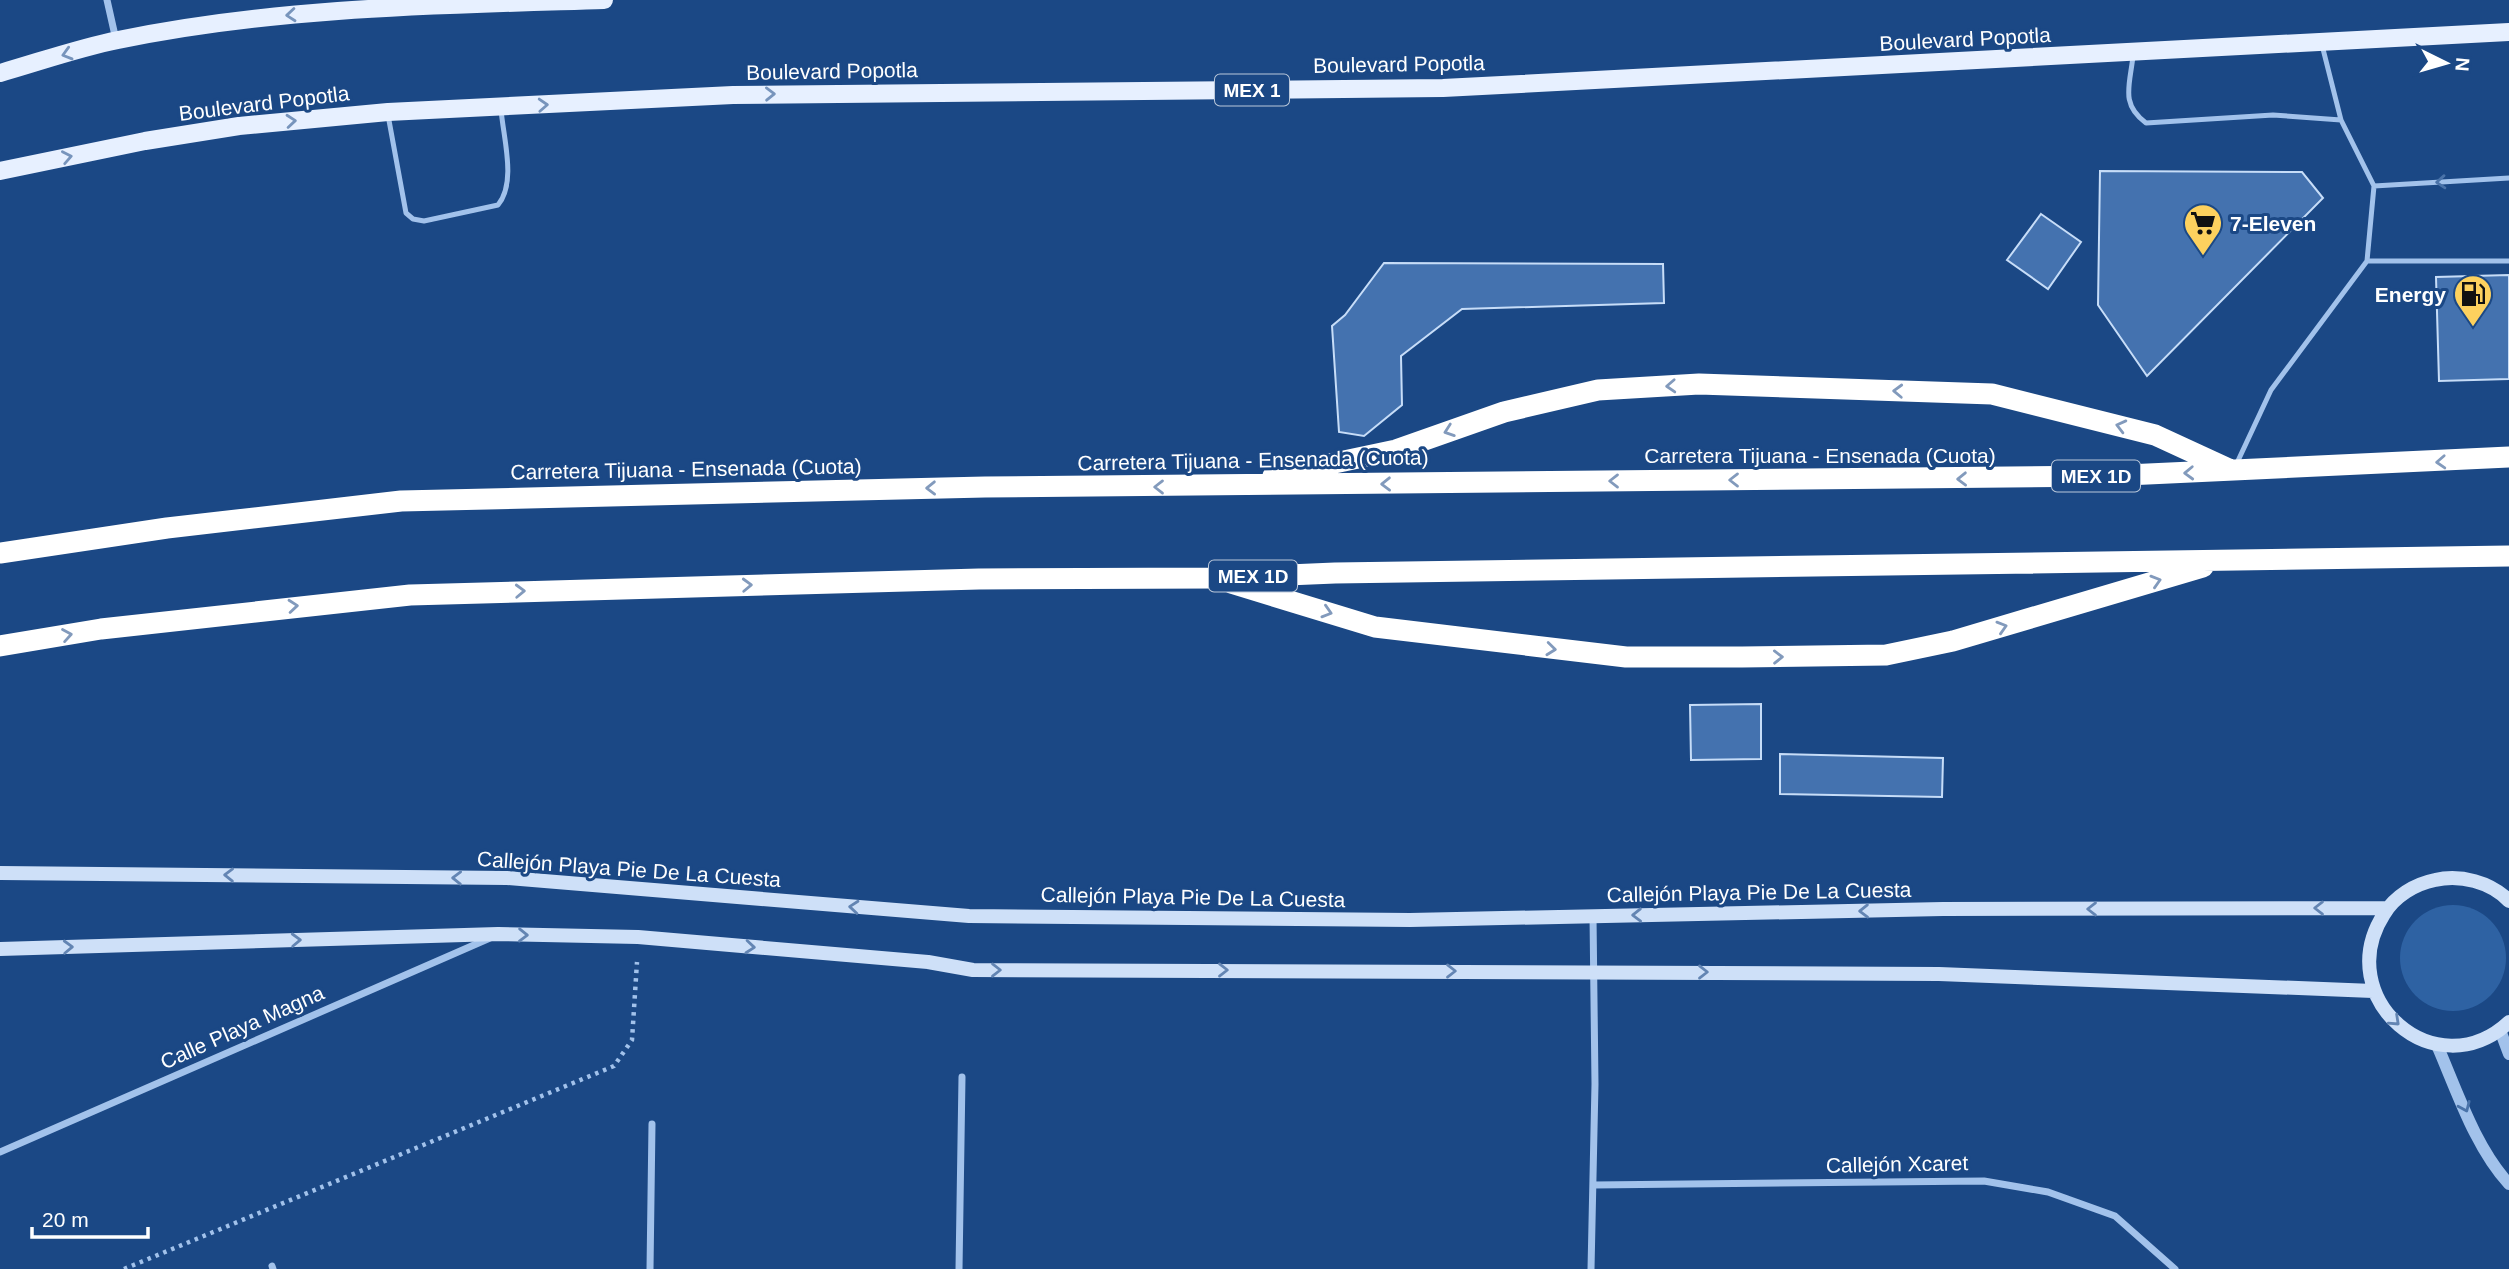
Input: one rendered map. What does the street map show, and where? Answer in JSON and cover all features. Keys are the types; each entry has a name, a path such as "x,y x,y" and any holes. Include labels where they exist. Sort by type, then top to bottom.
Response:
{"highway":[{"path":"1227,486 1396,450 1504,412 1598,390 1699,384 1992,394 2155,435 2233,471"},
{"name":"Carretera Tijuana - Ensenada (Cuota)","path":"0,553 167,527 401,501 971,488 1931,480 2233,471 2509,457"},
{"name":"MEX 1D","path":"0,646 115,627 410,595 979,579 1215,578 1335,573 2509,556"},
{"path":"1215,578 1375,627 1503,645 1626,657 1873,655 1953,641 2229,559"}],"main road":[{"path":"0,73 117,40 248,19 386,7 604,0"},
{"name":"Boulevard Popotla","path":"0,171 145,141 239,126 387,112 733,95 1443,88 2509,32"},
{"name":"Callejón Playa Pie De La Cuesta","path":"0,873 507,878 969,916 1410,920 1943,909 2387,908"},
{"path":"2505,1026 2481,1040 2460,1045 2437,1045 2417,1038 2398,1026 2373,991 2369,947 2387,908 2422,883 2444,878 2465,879 2487,885 2509,901"},
{"path":"0,949 498,934 638,937 928,962 973,970 1939,974 2373,991"}],"street":[{"path":"107,0 117,40"},
{"path":"2487,885 2509,888"},
{"path":"1591,1269 1595,1084 1593,916"},
{"name":"Calle Playa Magna","path":"0,1152 498,934"},
{"path":"2505,1026 2509,1055"},
{"path":"2437,1045 2467,1114 2498,1172 2509,1185"},
{"path":"959,1269 962,1077"},
{"path":"650,1269 652,1124"},
{"name":"Callejón Xcaret","path":"1594,1185 1983,1181 2048,1192 2115,1216 2175,1269"}],"lane":[{"path":"2233,471 2271,390 2367,261 2374,186 2341,120 2321,42"},
{"path":"2133,52 2128,101 2136,115 2146,123 2273,115 2341,120"},
{"path":"387,112 406,213 413,219 424,221 498,205 505,196 508,183 500,107"},
{"path":"2374,186 2509,178"},
{"path":"2367,261 2509,261"}],"path":[{"path":"124,1269 614,1066 632,1040 638,937"}],"shaded area":[{"path":"2453,905 2473,909 2490,921 2502,938 2506,958 2502,978 2490,995 2473,1007 2453,1011 2433,1007 2416,995 2404,978 2400,958 2404,938 2416,921 2433,909"}],"building":[{"path":"2100,171 2302,172 2323,198 2147,376 2098,305"},
{"path":"2041,214 2081,242 2048,289 2007,260"},
{"path":"1384,263 1663,264 1664,303 1462,309 1401,356 1402,405 1364,436 1339,432 1332,326 1345,315"},
{"name":"Energy","path":"2509,275 2509,379 2439,381 2436,277"},
{"path":"1761,704 1761,759 1691,760 1690,705"},
{"path":"1780,754 1943,758 1942,797 1780,794"}],"place":[{"name":"7-Eleven","path":"2203,257"},
{"name":"Energy","path":"2473,328"}]}
